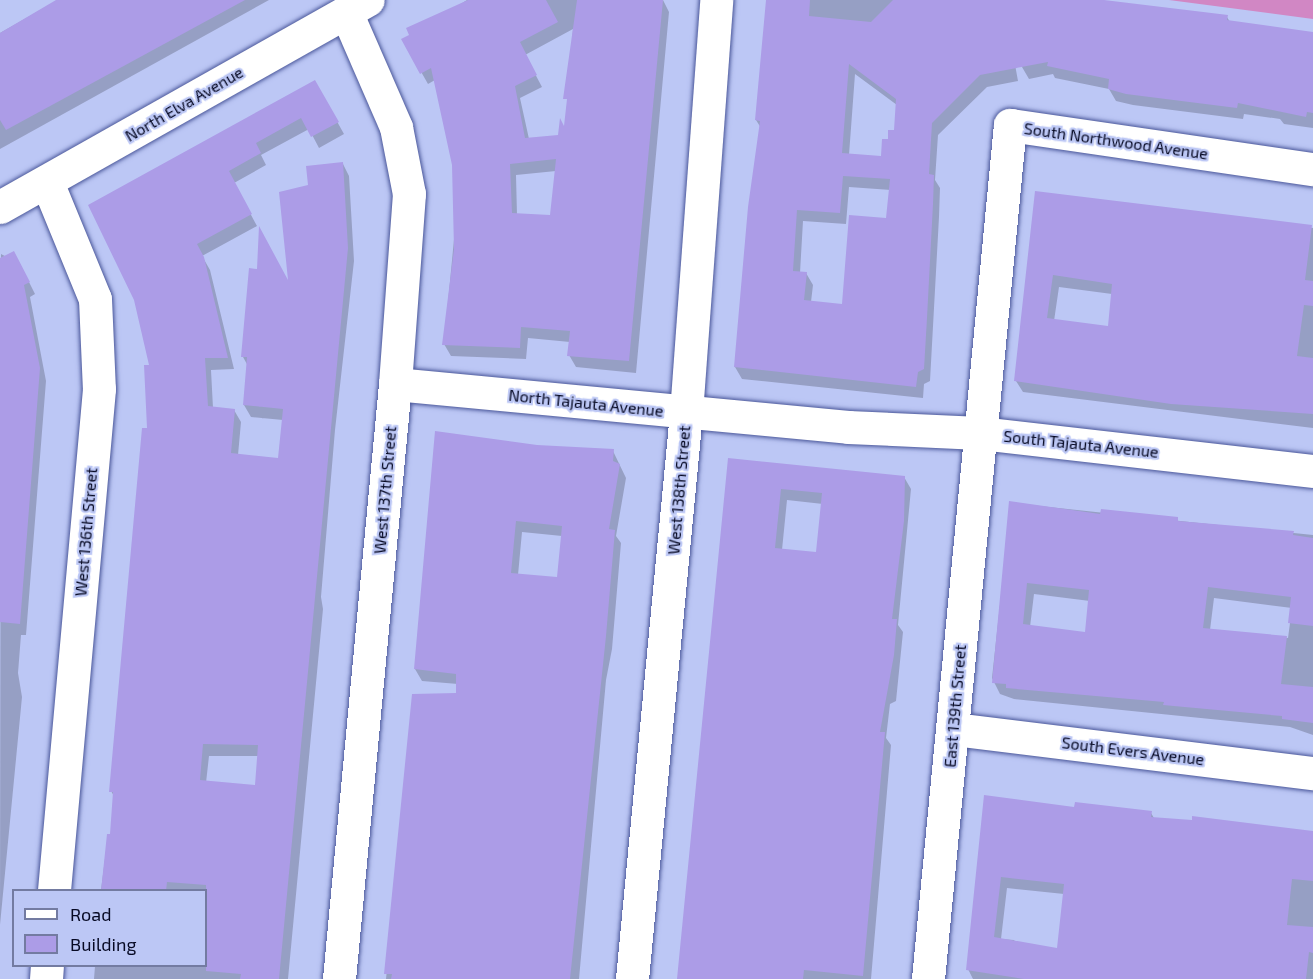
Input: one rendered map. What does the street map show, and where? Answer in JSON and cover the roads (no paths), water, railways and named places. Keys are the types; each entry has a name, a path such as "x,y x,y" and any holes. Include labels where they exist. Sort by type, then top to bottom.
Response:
{"street":[{"name":"West 138th Street","path":"632,979 686,413 716,0"},
{"name":"North Elva Avenue","path":"0,207 357,6"},
{"name":"West 137th Street","path":"339,979 395,384 409,194 396,127 357,6"},
{"name":"South Northwood Avenue","path":"980,433 1010,126 1313,169"},
{"name":"West 136th Street","path":"46,182 95,299 99,389 54,889"},
{"name":"North Tajauta Avenue","path":"395,384 848,427"},
{"name":"South Tajauta Avenue","path":"848,427 980,433 1313,471"},
{"name":"East 139th Street","path":"928,979 980,433"},
{"name":"South Evers Avenue","path":"953,729 1313,773"}]}
